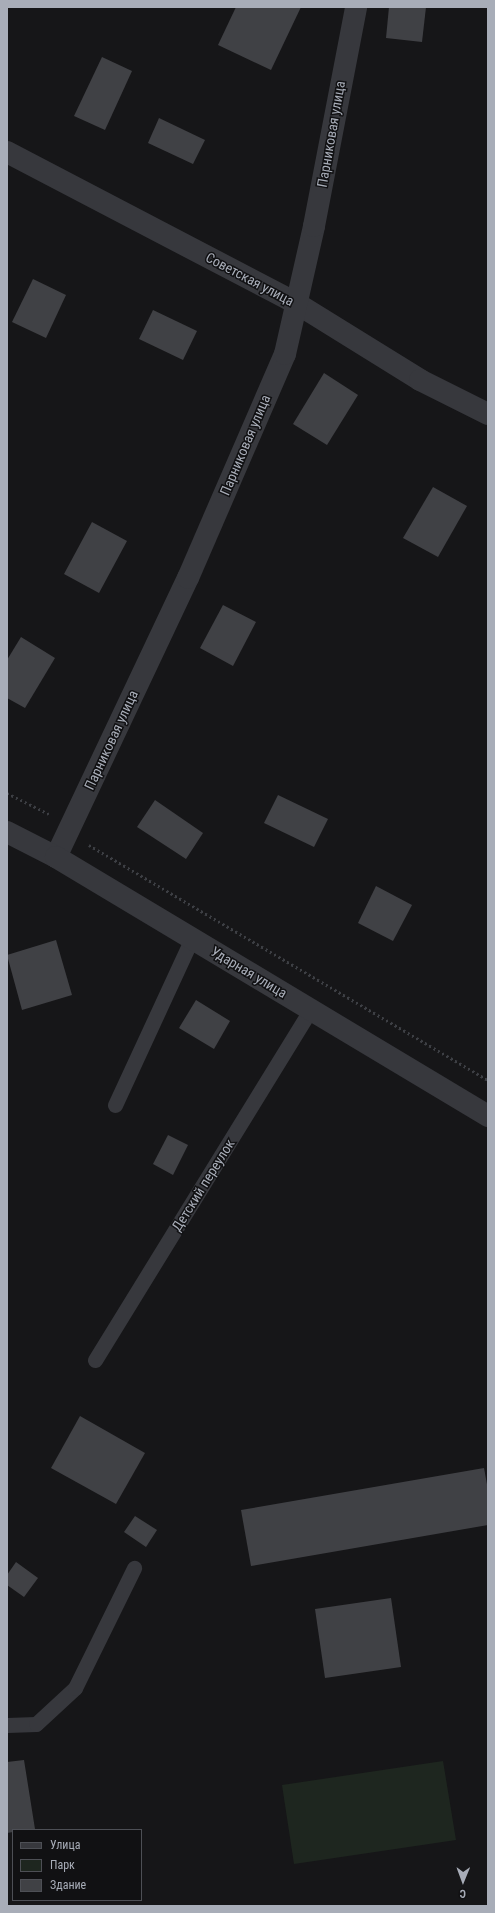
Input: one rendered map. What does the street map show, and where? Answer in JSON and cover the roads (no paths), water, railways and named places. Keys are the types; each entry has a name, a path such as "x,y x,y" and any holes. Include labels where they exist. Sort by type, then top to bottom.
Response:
{"street":[{"name":"Парниковая улица","path":"56,857 188,578 284,354 314,226 356,7"},
{"name":"Советская улица","path":"7,152 296,303 420,380 488,414"},
{"name":"Ударная улица","path":"7,832 56,857 312,1009 488,1116"}],"lane":[{"path":"115,1105 192,938"},
{"name":"Детский переулок","path":"95,1360 312,1009"},
{"path":"7,1725 36,1724 75,1688 134,1568"}]}
